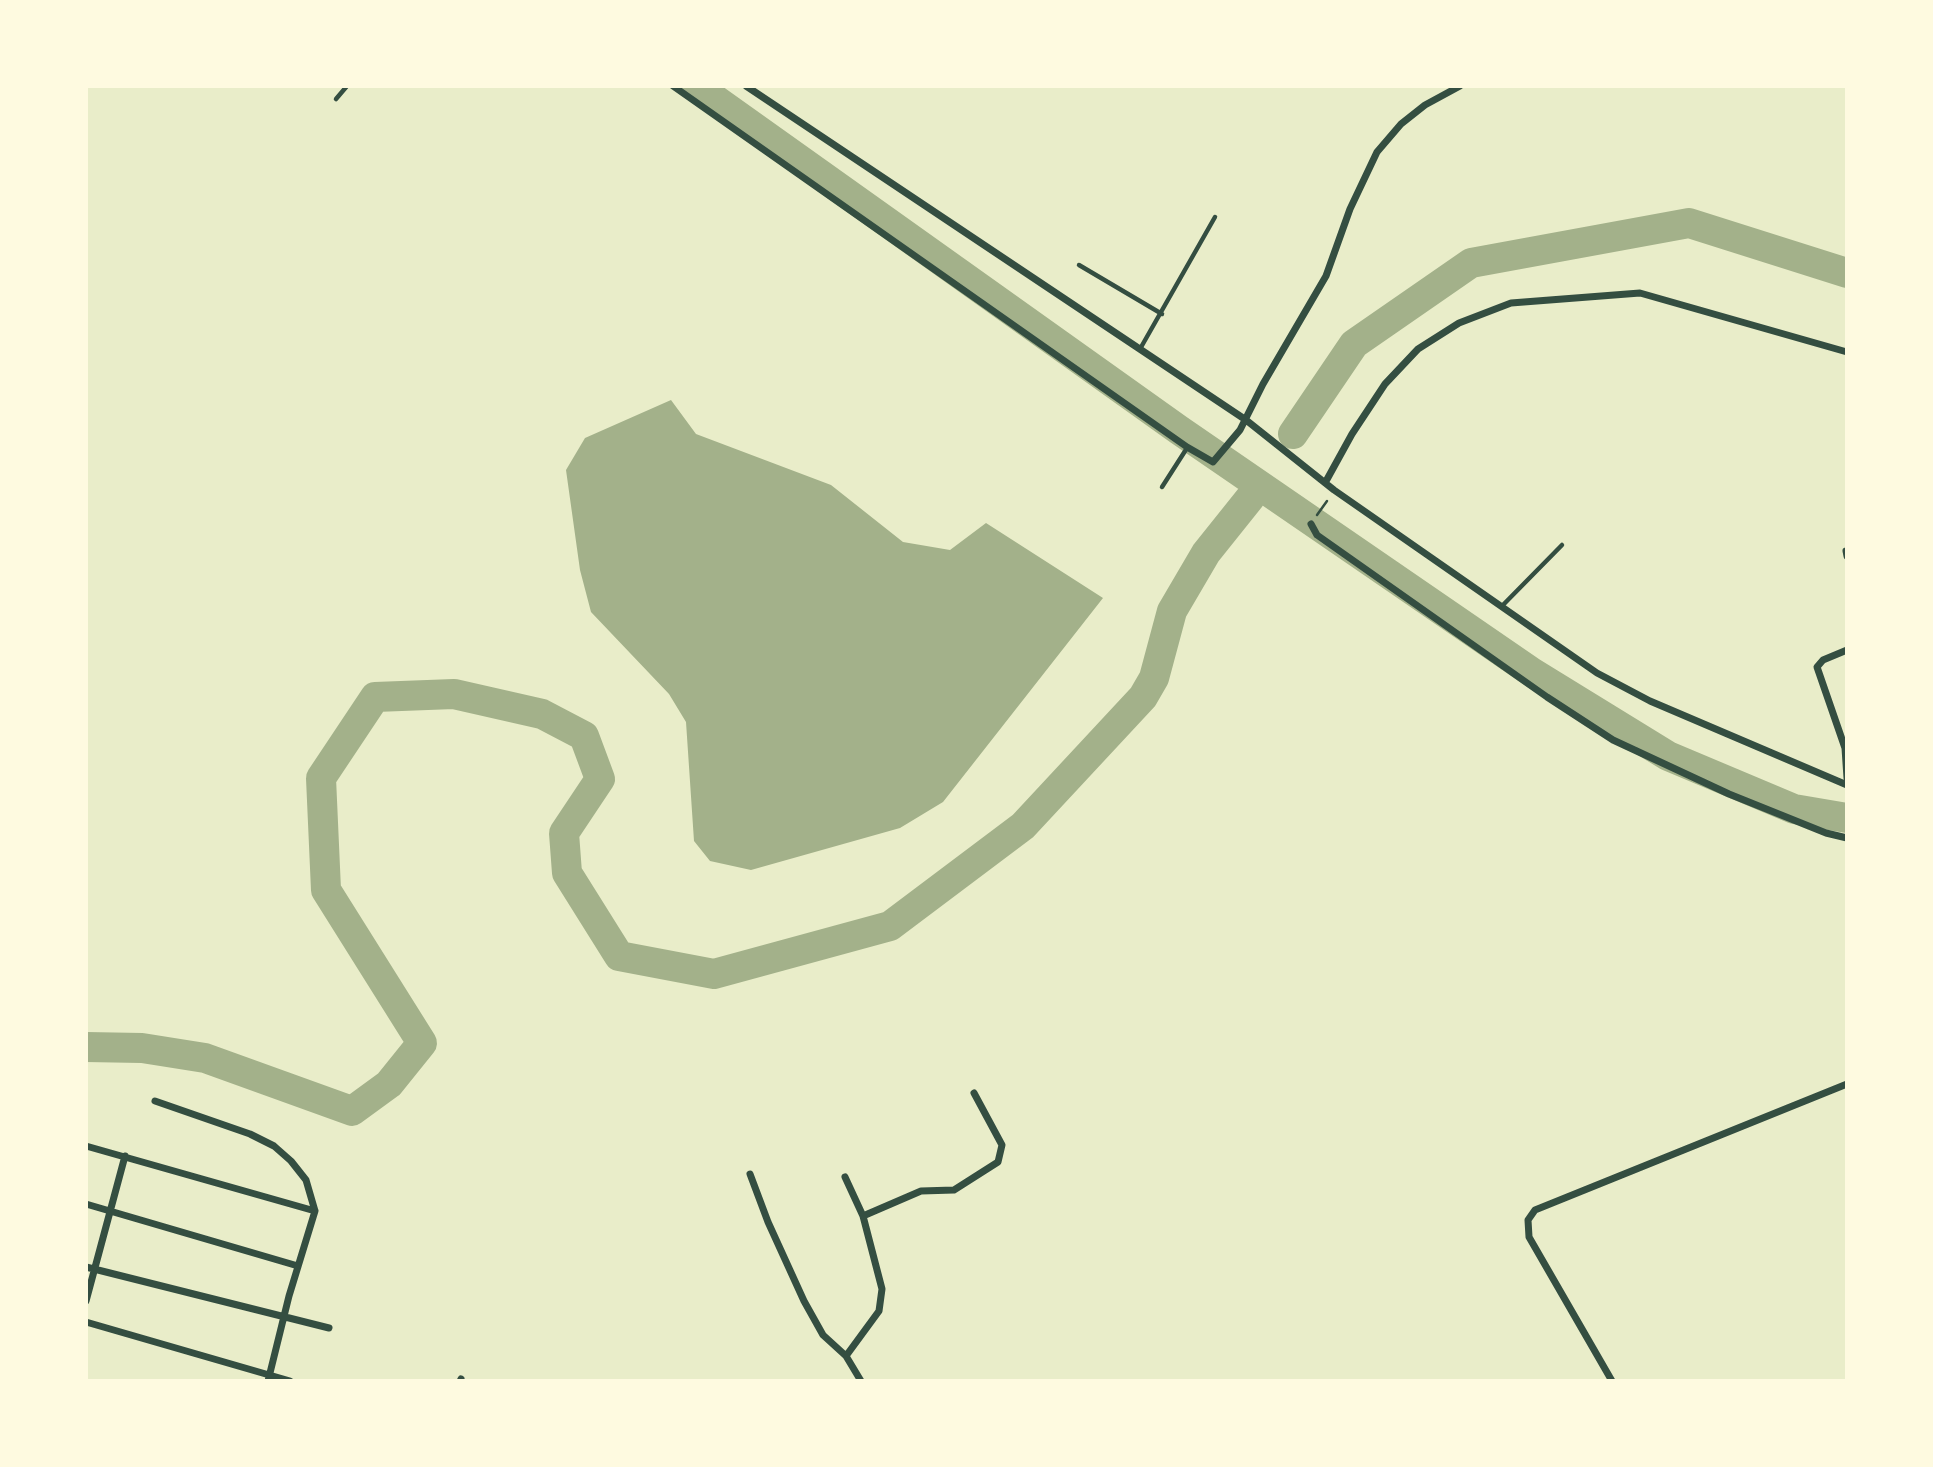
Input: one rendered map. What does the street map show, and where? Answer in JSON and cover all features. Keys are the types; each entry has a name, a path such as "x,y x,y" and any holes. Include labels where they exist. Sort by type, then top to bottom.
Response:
{"street":[{"path":"673,86 1208,460 1217,459 1240,430 1263,384 1326,276 1350,209 1377,152 1401,124 1425,105 1460,86"},
{"path":"746,86 1246,419 1325,482 1500,608 1597,673 1650,701 1847,785"},
{"path":"1325,482 1385,384 1418,349 1459,323 1511,303 1640,293 1847,352"},
{"path":"1311,524 1317,535 1547,697 1613,740 1729,794 1826,833 1847,838"},
{"path":"1847,650 1823,660 1817,667 1845,748 1847,778"},
{"path":"1612,1381 1529,1237 1528,1220 1535,1210 1847,1084"},
{"path":"863,1216 921,1191 954,1190 998,1162 1002,1145 974,1093"},
{"path":"155,1101 250,1133 274,1146 306,1180 315,1210 283,1318 269,1378"},
{"path":"86,1146 315,1210"},
{"path":"86,1301 125,1156"},
{"path":"750,1174 768,1222 804,1301 823,1335 846,1356 861,1381"},
{"path":"845,1177 863,1216 881,1274 882,1300 869,1327 846,1356"},
{"path":"86,1204 298,1266"},
{"path":"86,1267 330,1328"},
{"path":"86,1322 269,1378 290,1381"}],"lane":[{"path":"336,99 347,86"},
{"path":"1139,349 1162,314 1215,217"},
{"path":"1079,265 1162,314"},
{"path":"1162,487 1188,447"},
{"path":"1500,608 1562,545"}],"shaded area":[{"path":"671,400 696,434 831,485 903,542 950,550 986,523 1103,598 943,802 900,828 751,870 710,861 694,841 686,722 669,694 591,612 580,570 566,470 585,438"}],"waterway":[{"path":"696,86 1179,430 1533,673 1668,756 1794,809 1847,818"},
{"path":"1293,434 1354,344 1471,263 1689,223 1847,273"},
{"path":"86,1047 142,1048 205,1058 352,1111 389,1084 422,1043 326,890 321,778 375,697 454,694 542,714 584,736 600,779 564,833 567,873 619,956 714,974 890,926 1023,826 1143,697 1154,678 1172,611 1206,553 1250,498"}]}
